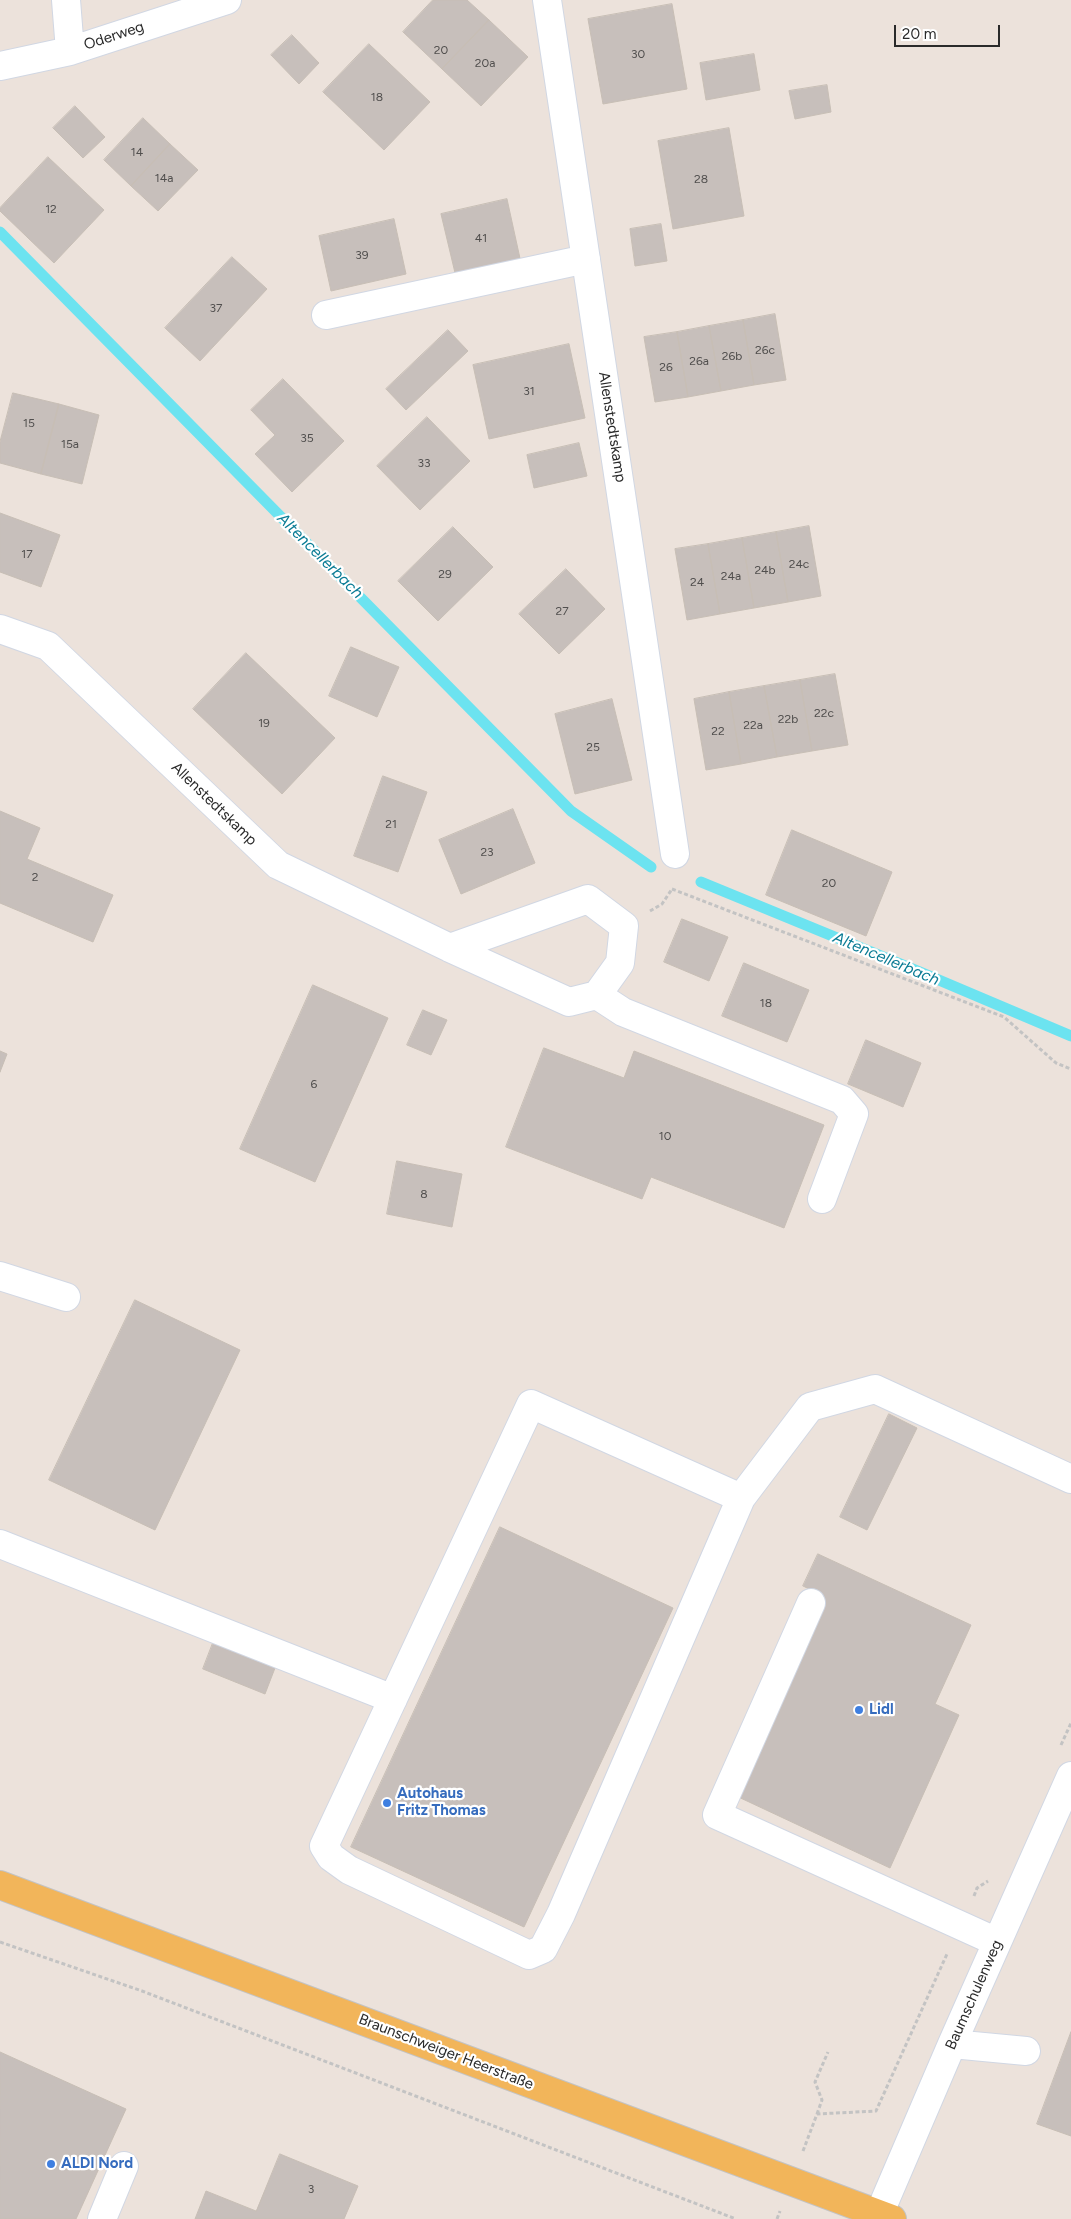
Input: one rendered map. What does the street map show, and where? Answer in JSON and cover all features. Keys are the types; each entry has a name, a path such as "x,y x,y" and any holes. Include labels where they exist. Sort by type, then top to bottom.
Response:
{"main road":[{"name":"Braunschweiger Heerstraße","path":"0,1885 883,2217"}],"street":[{"path":"66,0 70,51"},
{"name":"Oderweg","path":"0,66 70,51 227,0"},
{"name":"Allenstedtskamp","path":"547,0 676,854"},
{"path":"326,315 586,260"},
{"name":"Allenstedtskamp","path":"0,629 48,646 278,865 450,948 570,1002 597,995"},
{"path":"450,948 588,900 624,926 620,963 597,995 623,1012 842,1100 854,1114 822,1199"},
{"path":"0,1276 66,1297"},
{"path":"741,1498 531,1404 324,1846 331,1857 349,1870 529,1955 544,1949 561,1914 741,1498 810,1407 875,1389 1071,1479"},
{"path":"0,1544 393,1699"},
{"path":"810,1603 717,1815 997,1942"},
{"name":"Baumschulenweg","path":"883,2217 952,2044 1071,1776"},
{"path":"952,2044 1026,2051"},
{"path":"102,2219 124,2166"}],"path":[{"path":"624,926 662,904 672,889 676,854"},
{"path":"672,889 1004,1017 1056,1063 1071,1069"},
{"path":"1059,1749 1071,1723"},
{"path":"817,2114 876,2111 977,1888 990,1879"},
{"path":"0,1942 142,1991 736,2219"},
{"path":"777,2219 822,2100 815,2082 828,2052"}],"building":[{"path":"433,0 467,0 489,20 442,69 403,32"},
{"path":"672,4 687,89 603,104 588,19"},
{"path":"489,20 528,57 481,106 442,69"},
{"path":"292,35 319,63 299,84 271,55"},
{"path":"369,44 430,102 384,150 323,92"},
{"path":"754,54 760,90 706,100 700,63"},
{"path":"827,85 831,112 795,119 789,91"},
{"path":"75,106 105,137 83,158 53,128"},
{"path":"143,118 170,144 131,186 104,160"},
{"path":"729,128 744,216 673,229 658,141"},
{"path":"170,144 198,170 158,211 131,186"},
{"path":"48,157 104,210 54,263 0,211 0,208"},
{"path":"507,199 521,263 456,277 441,214"},
{"path":"394,219 406,274 331,291 319,236"},
{"path":"661,224 667,261 635,266 630,229"},
{"path":"232,257 267,289 200,361 165,328"},
{"path":"775,314 786,380 754,385 743,320"},
{"path":"743,320 754,385 721,391 709,326"},
{"path":"709,326 721,391 688,397 677,332"},
{"path":"448,330 468,351 406,410 386,389"},
{"path":"677,332 688,397 655,402 644,337"},
{"path":"569,344 585,418 489,439 473,365"},
{"path":"283,379 344,441 292,492 255,454 275,435 251,410"},
{"path":"13,393 59,404 41,474 0,463 0,442"},
{"path":"59,404 99,415 82,484 41,474"},
{"path":"427,417 470,461 420,510 377,466"},
{"path":"579,443 587,476 534,488 527,455"},
{"path":"0,513 60,535 41,587 0,572"},
{"path":"809,526 821,596 788,602 776,532"},
{"path":"453,527 493,567 438,621 398,581"},
{"path":"776,532 788,602 754,608 742,538"},
{"path":"742,538 754,608 720,614 708,544"},
{"path":"708,544 720,614 687,620 675,549"},
{"path":"566,569 605,609 559,654 519,614"},
{"path":"351,647 399,667 377,717 329,696"},
{"path":"246,653 335,738 282,794 193,709"},
{"path":"835,674 848,745 812,751 800,680"},
{"path":"800,680 812,751 777,757 764,686"},
{"path":"764,686 777,757 741,764 729,692"},
{"path":"729,692 741,764 706,770 694,699"},
{"path":"612,699 632,780 575,794 555,714"},
{"path":"383,776 427,792 398,872 354,856"},
{"path":"513,809 535,863 461,894 439,840"},
{"path":"0,811 40,828 27,859 113,895 93,942 0,903"},
{"path":"792,830 892,872 866,936 766,895"},
{"path":"682,919 728,937 709,981 664,962"},
{"path":"744,963 809,990 787,1042 722,1016"},
{"path":"313,985 388,1018 315,1182 240,1149"},
{"path":"423,1010 447,1020 431,1055 407,1045"},
{"path":"866,1040 921,1063 903,1107 848,1084"},
{"path":"544,1048 624,1078 634,1051 824,1125 784,1228 651,1177 642,1199 506,1147"},
{"path":"0,1051 7,1054 0,1072"},
{"path":"397,1161 462,1174 452,1227 387,1214"},
{"path":"135,1300 240,1350 155,1530 49,1480"},
{"path":"889,1414 917,1428 867,1530 840,1517"},
{"path":"500,1527 673,1608 524,1927 351,1847"},
{"name":"Lidl","path":"818,1554 971,1625 935,1704 959,1715 890,1868 732,1794 824,1596 803,1586"},
{"path":"213,1643 275,1668 265,1694 203,1669"},
{"path":"1071,2032 1071,2136 1037,2124"},
{"name":"ALDI Nord","path":"0,2052 126,2109 76,2219 0,2219"},
{"path":"280,2154 358,2186 344,2219 195,2219 206,2191 256,2211"}],"waterway":[{"name":"Altencellerbach","path":"0,232 571,811 651,867"},
{"name":"Altencellerbach","path":"701,882 1071,1036"}],"place":[{"name":"Lidl","path":"859,1710"},
{"name":"Autohaus Fritz Thomas","path":"387,1803"},
{"name":"ALDI Nord","path":"51,2164"}]}
